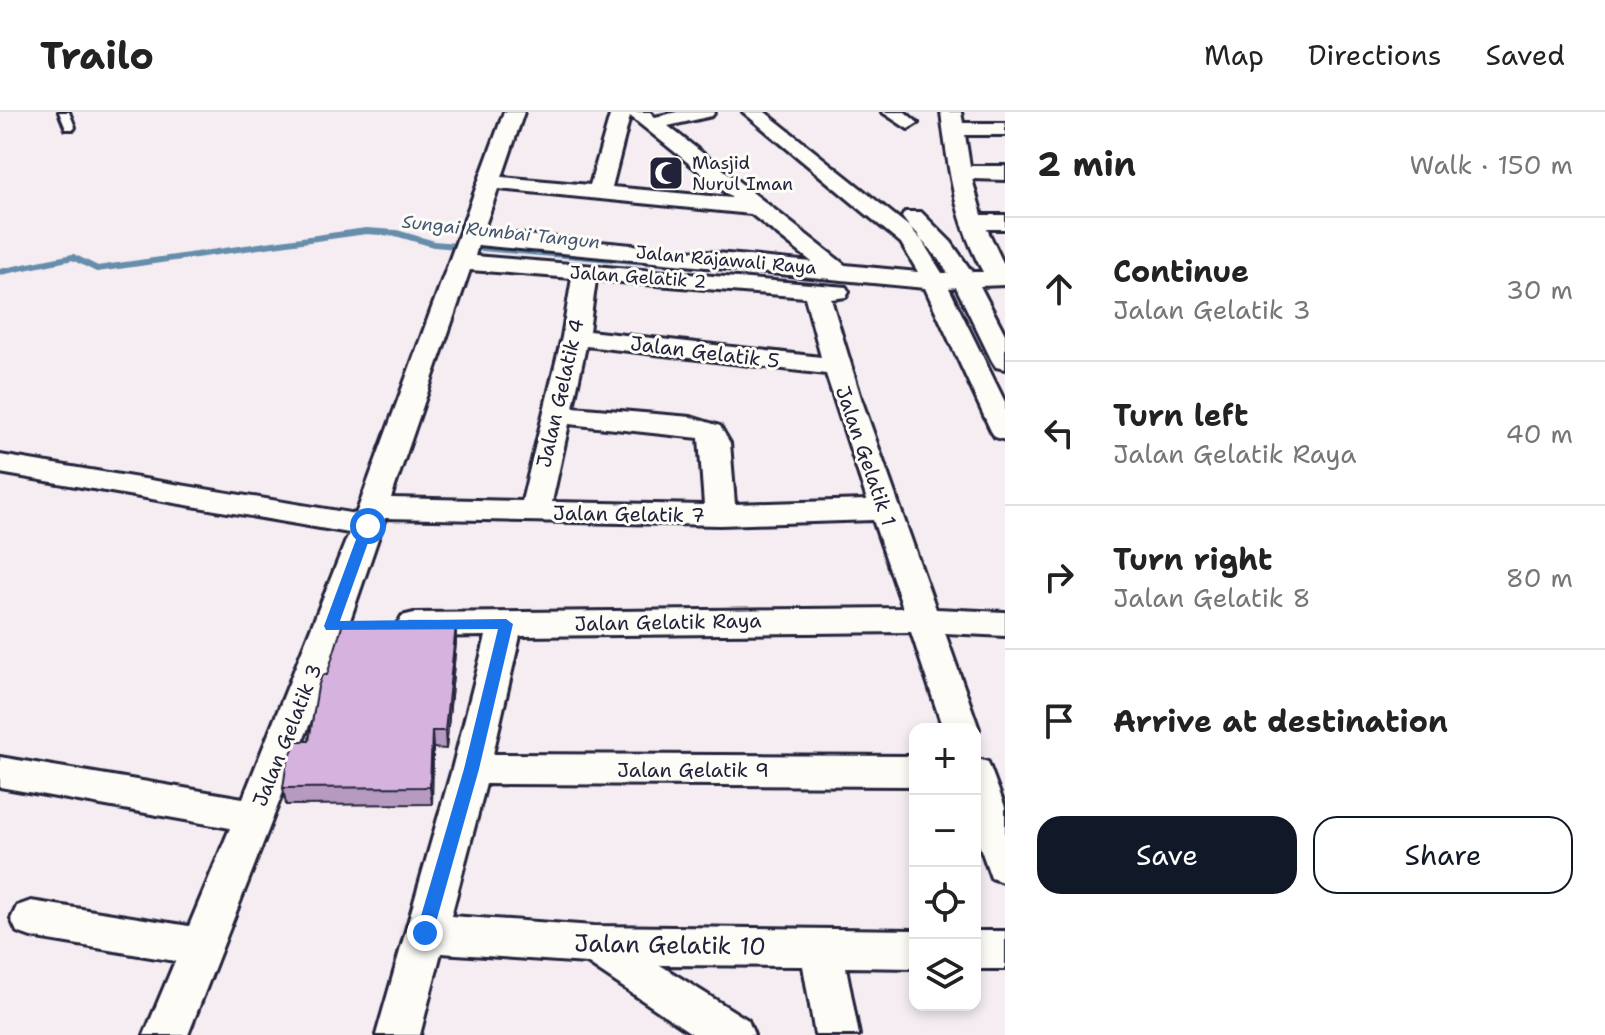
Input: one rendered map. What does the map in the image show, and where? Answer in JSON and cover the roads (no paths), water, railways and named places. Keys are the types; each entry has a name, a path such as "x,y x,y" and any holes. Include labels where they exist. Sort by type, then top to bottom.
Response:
{"street":[{"name":"Jalan Gelatik 3","path":"166,1035 255,816 358,626 371,517 514,112"},
{"path":"599,193 621,112"},
{"path":"646,118 705,112"},
{"path":"753,112 909,238 1005,431"},
{"path":"778,112 936,237 1005,361"},
{"path":"646,118 753,207 825,280 939,293 969,292 1003,285 978,246 958,172 953,121 1005,129"},
{"path":"958,172 1005,173"},
{"path":"490,182 753,207"},
{"path":"972,222 1005,222"},
{"name":"Jalan Gelatik 2","path":"466,248 585,273 825,280"},
{"name":"Jalan Rajawali Raya","path":"466,248 825,280"},
{"name":"Jalan Gelatik 4","path":"534,513 575,337 585,273"},
{"name":"Jalan Gelatik 1","path":"825,280 836,367 883,510 927,620 959,723"},
{"name":"Jalan Gelatik 5","path":"575,337 836,367"},
{"path":"555,414 691,426 710,432 716,443 720,515"},
{"name":"Jalan Gelatik 7","path":"0,464 371,517 534,513 720,515 883,510"},
{"name":"Jalan Gelatik Raya","path":"358,626 927,620 1005,624"},
{"path":"398,1035 471,769 506,624"},
{"name":"Jalan Gelatik 9","path":"471,769 909,771"},
{"path":"0,772 255,816"},
{"path":"981,792 1005,866"},
{"path":"31,919 202,947"},
{"name":"Jalan Gelatik 10","path":"425,933 594,945 909,949"},
{"path":"594,945 732,1035"},
{"path":"821,948 837,1035"},
{"path":"981,950 1005,950"}],"lane":[{"path":"64,112 70,127"}],"waterway":[{"name":"Sungai Rumbai Tangun","path":"0,272 73,257 97,269 366,231 396,233 434,244 775,273"},
{"name":"Sungai Rumbai Tangun","path":"873,282 934,288"}],"place":[{"name":"Masjid Nurul Iman","path":"666,173"}]}
